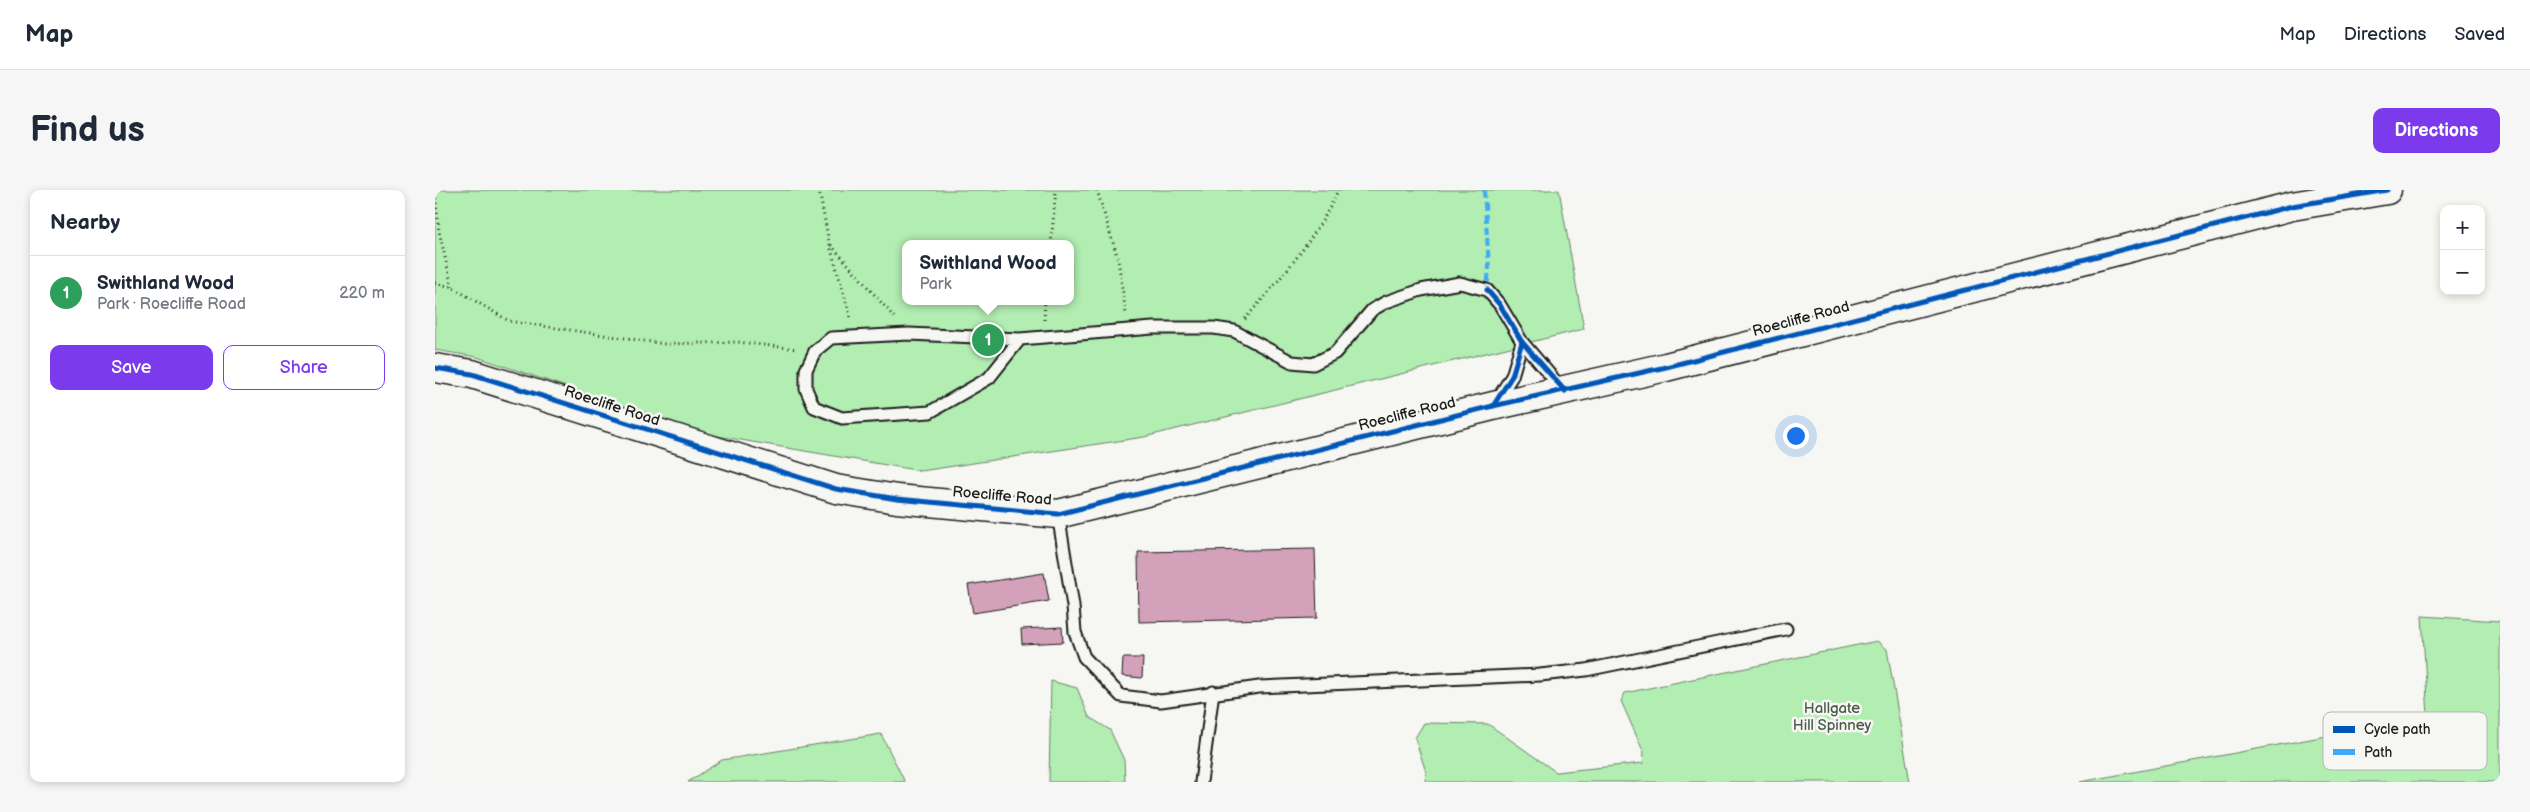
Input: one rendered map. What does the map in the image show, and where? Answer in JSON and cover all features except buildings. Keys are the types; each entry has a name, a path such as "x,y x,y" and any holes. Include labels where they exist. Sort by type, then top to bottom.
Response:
{"street":[{"name":"Roecliffe Road","path":"435,368 472,374 836,490 897,499 1057,514 1493,406 1666,367 2292,206 2387,190"}],"lane":[{"path":"1020,339 989,378 930,412 842,418 814,407 806,390 806,370 815,351 831,338 856,336 909,334 1020,339 1128,330 1214,328 1234,331 1251,342 1293,362 1313,364 1335,353 1366,317 1379,306 1421,290 1460,282 1487,290 1500,305 1522,342 1565,391"},
{"path":"1493,406 1512,376 1522,342"},
{"path":"1057,514 1073,606 1075,632 1084,657 1121,696 1161,700 1259,687 1540,675 1586,670 1786,629"},
{"path":"1201,782 1213,692"}],"path":[{"path":"819,190 829,242 856,336"},
{"path":"1051,240 1056,190"},
{"path":"1097,190 1118,259 1128,330"},
{"path":"1234,331 1272,288 1329,212 1338,190"},
{"path":"435,193 439,231 451,287"},
{"path":"829,242 909,334"},
{"path":"435,283 451,287 509,321 665,344 738,342 815,351"}],"green space":[{"path":"435,190 1559,190 1584,329 1144,437 921,471 706,434 477,357 435,350"},
{"path":"2422,616 2500,621 2500,782 2080,782 2323,737 2323,770 2487,770 2487,712 2428,712"},
{"name":"Hallgate Hill Spinney","path":"1877,641 1887,649 1910,782 1425,782 1426,772 1415,738 1424,723 1488,724 1556,772 1643,763 1644,753 1621,701 1625,693"},
{"path":"1051,681 1077,688 1089,717 1110,730 1124,760 1125,782 1049,782"},
{"path":"881,734 905,782 688,782 722,760"}],"marked path":[{"path":"1484,190 1489,267 1487,290"}],"cycle path":[{"path":"435,368 472,374 836,489 897,499 1058,514 1493,406 1666,367 2292,206 2387,190"},
{"path":"1487,290 1500,305 1522,342 1565,391"},
{"path":"1493,406 1512,376 1522,342"}],"place":[{"name":"Swithland Wood","path":"988,340"}]}
